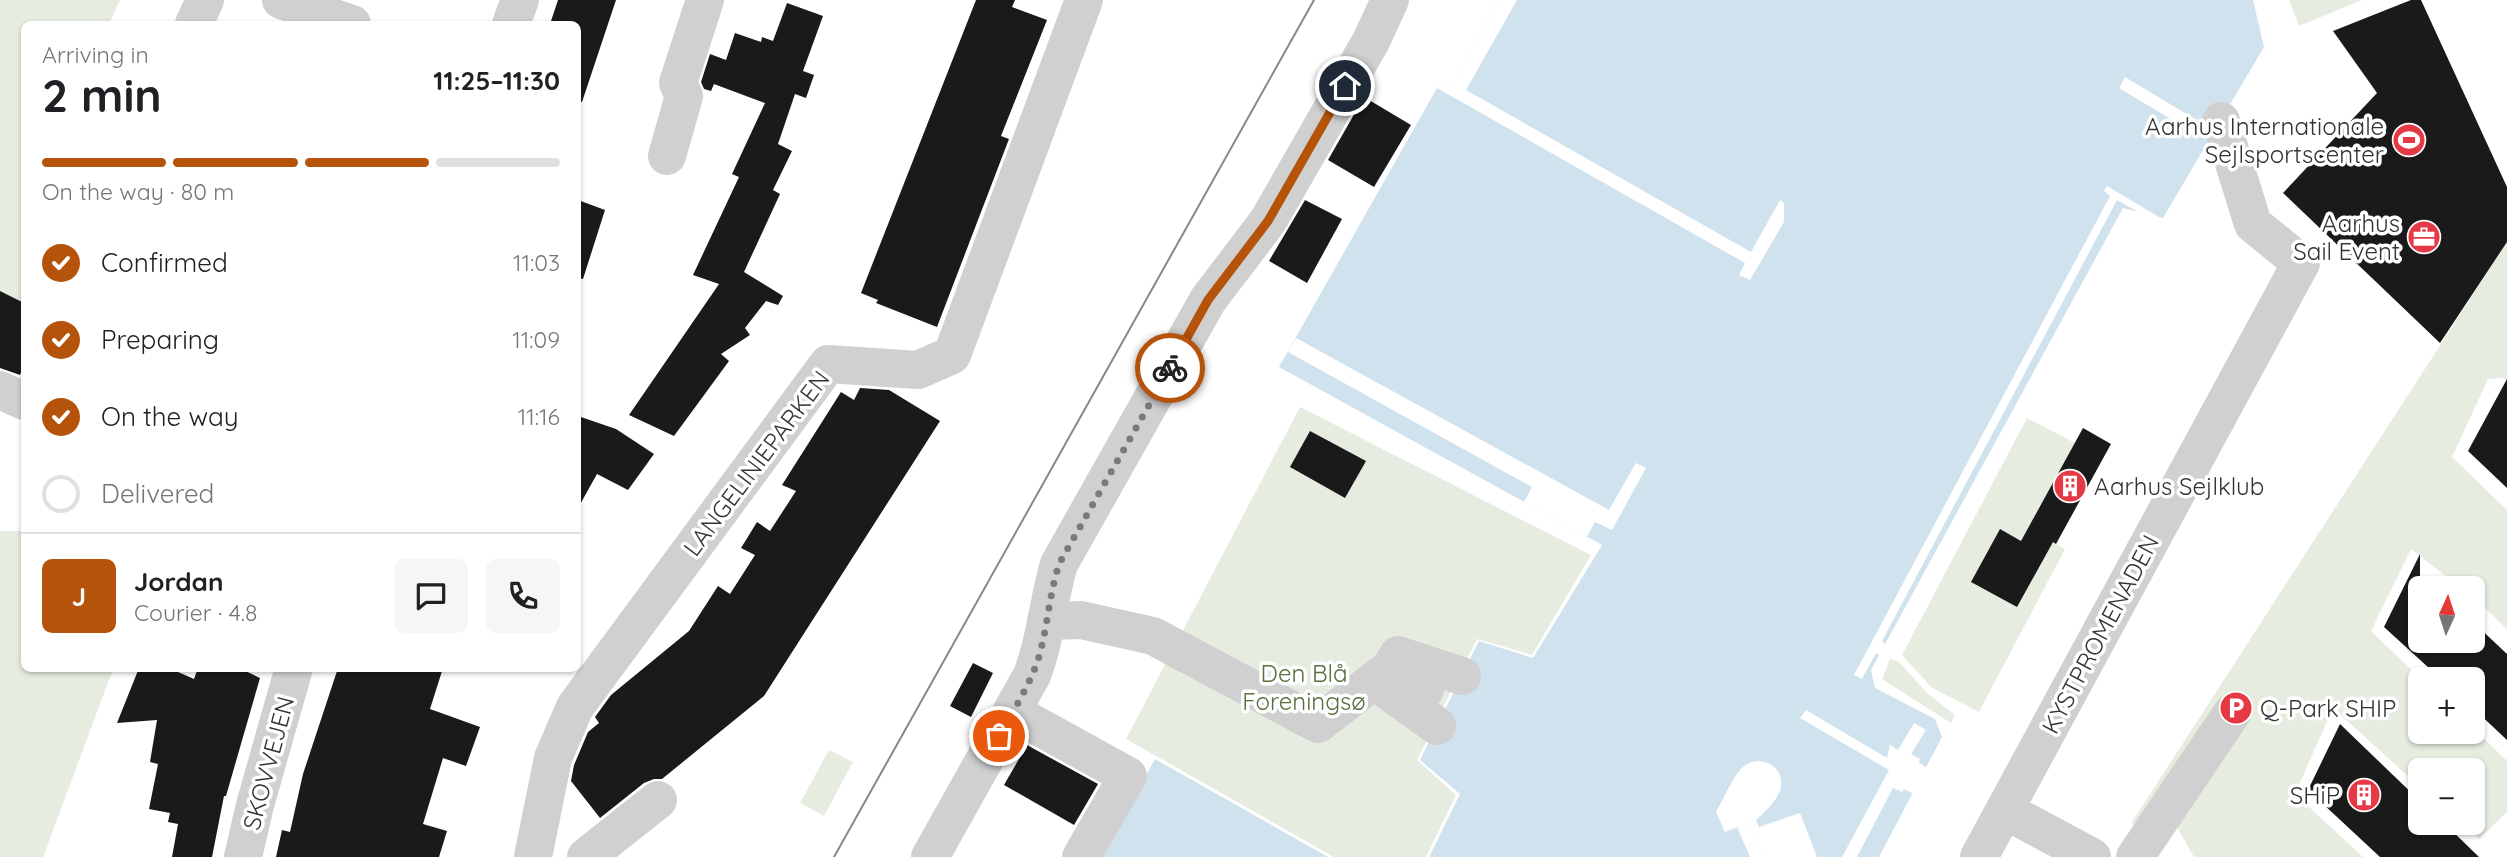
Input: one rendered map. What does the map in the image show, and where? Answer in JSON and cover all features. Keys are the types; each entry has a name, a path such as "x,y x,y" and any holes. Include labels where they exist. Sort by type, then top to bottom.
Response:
{"street":[{"path":"195,21 205,0"},
{"path":"281,0 343,21"},
{"path":"488,21 493,0"},
{"path":"512,21 520,0"},
{"path":"667,156 684,96 678,83 705,0"},
{"name":"LANGELINIEPARKEN","path":"533,857 553,758 575,707 828,364 918,370 952,355 1084,0"},
{"path":"930,857 1030,678 1041,650 1051,591 1059,564 1208,300 1268,221 1371,41 1390,0"},
{"name":"KYSTPROMENADEN","path":"1979,857 2301,263 2253,224 2221,121"},
{"path":"1046,621 1081,620 1153,636 1318,724 1389,669"},
{"path":"1437,726 1380,685 1398,655 1462,676"},
{"path":"1389,669 1425,689"},
{"name":"SKOVVEJEN","path":"243,857 293,672"},
{"path":"1012,712 1128,776 1081,857"},
{"path":"2134,857 2232,713"},
{"path":"586,857 658,800"},
{"path":"2006,811 2092,857"}],"green space":[{"path":"0,0 120,0 110,21 21,21 21,309 10,312 0,353"},
{"path":"2289,0 2362,0 2299,26"},
{"path":"2507,242 2507,381 2503,378 2488,379 2452,457 2507,510 2507,629 2485,608 2485,576 2446,576 2411,549 2371,631 2408,667 2408,744 2485,744 2485,740 2507,761 2507,812 2485,833 2485,758 2408,758 2408,776 2333,708 2295,794 2363,857 2194,857 2177,827 2135,828 2132,822"},
{"name":"Den Blå Foreningsø","path":"1300,407 1591,555 1532,655 1477,639 1417,760 1456,795 1426,857 1334,857 1126,739"},
{"path":"2027,418 2075,443 2028,528 2065,549 1979,712 1932,688 1902,655"},
{"path":"0,531 21,531 21,672 112,672 43,857 0,857"},
{"path":"1890,659 1899,662 1928,694 1955,715 1951,723 1882,679"},
{"path":"829,750 853,762 824,816 800,803"}],"water":[{"path":"1499,0 2253,0 2264,47 2163,218 2123,208 1871,670 1875,688 1935,719 1942,737 1879,857 1817,857 1800,813 1759,827 1756,820 1778,795 1781,779 1775,767 1757,761 1740,770 1716,812 1725,832 1750,822 1764,857 1429,857 1460,794 1420,760 1479,641 1533,658 1602,545 1279,367 1437,88 1455,81"},
{"path":"1155,759 1328,857 1100,857"}],"pier":[{"path":"1499,0 1517,0 1466,90 1751,252 1780,200 1784,203 1784,222 1750,280 1739,275 1745,263 1437,88 1455,81"},
{"path":"2125,77 2215,131 2211,139 2184,127 2119,88"},
{"path":"2107,186 2159,217 2157,220 2151,219 2117,200 1882,641 1885,644 1880,655 1876,653 1862,679 1854,675 2110,196 2104,191"},
{"path":"1296,338 1609,510 1636,463 1646,468 1612,530 1595,522 1587,537 1524,502 1532,487 1288,352"},
{"path":"1806,710 1887,758 1890,745 1898,750 1914,723 1926,730 1911,754 1929,769 1916,795 1904,789 1902,792 1893,788 1857,857 1842,857 1889,770 1800,718"},
{"path":"1750,822 1764,857 1750,857 1737,827"}],"building":[{"path":"558,0 616,0 582,102 581,21 551,21"},
{"path":"976,0 1015,0 1012,7 1047,20 1001,136 1009,139 937,327 876,303 878,300 861,293"},
{"name":"Aarhus Internationale Sejlsportscenter","path":"2411,0 2421,0 2507,187 2507,242 2440,343 2283,193 2377,93 2333,31"},
{"path":"787,3 823,16 803,71 814,75 806,98 795,94 778,144 792,151 773,190 780,194 744,272 783,296 778,305 766,301 745,328 750,335 721,354 729,361 674,436 629,415 719,284 693,275 739,177 732,174 765,103 714,84 711,91 704,89 701,82 710,54 726,60 735,33 761,42 762,37 773,41"},
{"path":"1364,97 1411,125 1374,187 1328,160"},
{"path":"1305,200 1342,219 1307,283 1269,261"},
{"path":"581,201 605,210 581,279"},
{"path":"0,291 21,302 21,372 20,375 0,368"},
{"path":"2507,379 2507,488 2468,451"},
{"path":"860,388 889,390 940,421 764,696 662,779 644,783 600,818 571,781 574,765 588,732 599,723 595,717 611,695 689,631 718,586 730,594 755,555 741,548 757,522 770,531 796,491 782,485 841,392 854,400"},
{"path":"581,417 616,429 654,454 628,490 597,474 581,503"},
{"path":"2083,428 2111,444 2056,544 2053,542 2017,607 1971,582 2000,529 2021,541"},
{"path":"1310,431 1366,461 1345,498 1290,467"},
{"path":"2420,554 2420,576 2409,576"},
{"path":"2408,578 2408,649 2384,627"},
{"path":"2485,633 2507,654 2507,740 2485,719 2485,667 2428,667 2412,653 2485,653"},
{"path":"973,663 993,673 971,717 950,706"},
{"path":"137,672 178,672 194,679 197,672 247,672 260,678 224,796 212,857 172,857 178,824 168,822 170,813 149,809 158,764 150,762 157,720 117,723"},
{"path":"337,672 442,672 430,709 480,727 466,766 443,758 423,824 447,831 439,857 276,857 282,830 290,832 303,774"},
{"name":"SHiP","path":"2340,724 2408,789 2408,835 2456,835 2479,857 2380,857 2308,790"},
{"path":"1027,745 1098,784 1074,825 1004,785"}],"tram line":[{"path":"834,857 1314,0"}],"way so far":[{"path":"999,736 1032,675 1041,650 1051,591 1059,564 1170,368"}],"place":[{"name":"Aarhus Internationale Sejlsportscenter","path":"2409,140"},
{"name":"Aarhus Sail Event","path":"2424,237"},
{"name":"Aarhus Sejlklub","path":"2070,486"},
{"name":"Q-Park SHIP","path":"2236,708"},
{"name":"SHiP","path":"2364,795"}],"route":[{"path":"1170,368 1208,300 1268,221 1345,86"}]}
